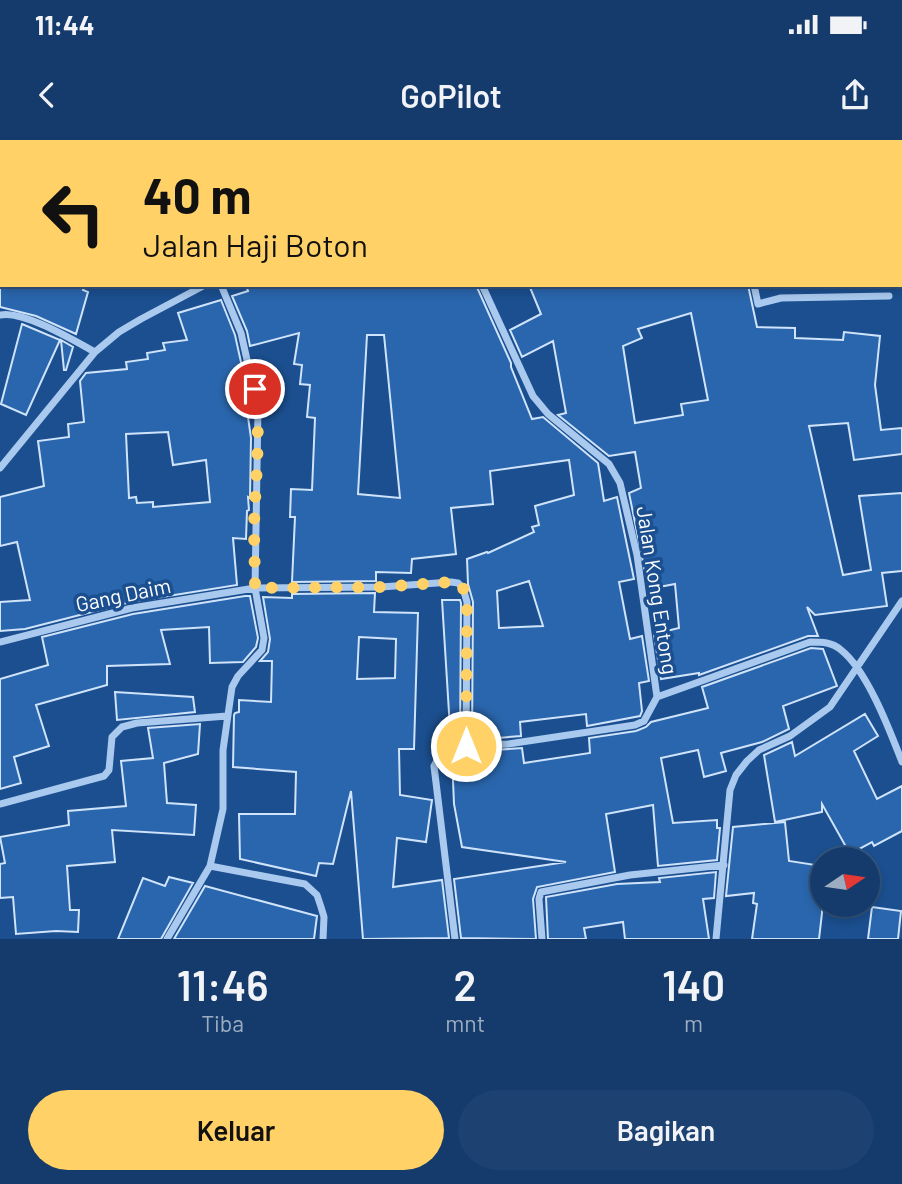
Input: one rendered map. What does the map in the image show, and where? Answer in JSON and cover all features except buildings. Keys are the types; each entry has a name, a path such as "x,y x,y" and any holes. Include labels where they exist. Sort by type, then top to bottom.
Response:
{"street":[{"path":"0,468 95,352 141,318 201,287"},
{"path":"167,939 210,866 223,809 223,750 232,687 238,676 262,650 264,638 255,588 258,409 241,333 221,287"},
{"name":"Jalan Kong Entong","path":"483,287 533,396 548,414 609,464 620,483 637,555 657,697"},
{"path":"754,287 758,304 781,298 888,296"},
{"path":"0,315 13,314 61,333 95,352"},
{"name":"Gang Daim","path":"0,642 132,608 255,588 458,583 463,588 467,602 466,746"},
{"path":"716,939 730,790 736,775 759,750 790,736 830,707 902,600"},
{"path":"455,939 434,766 440,755 466,746 508,744 635,725 644,721 657,697 810,642 828,642 841,650 858,668 888,727 902,762"},
{"path":"0,804 104,776 109,770 112,737 122,727 137,723 227,716"},
{"path":"542,939 539,899 541,892 630,876 724,865"},
{"path":"210,866 305,884 317,895 321,906 324,917 323,939"}],"route":[{"path":"255,389 258,409 258,461 255,588 381,587 458,583 463,588 467,602 466,746"}]}
